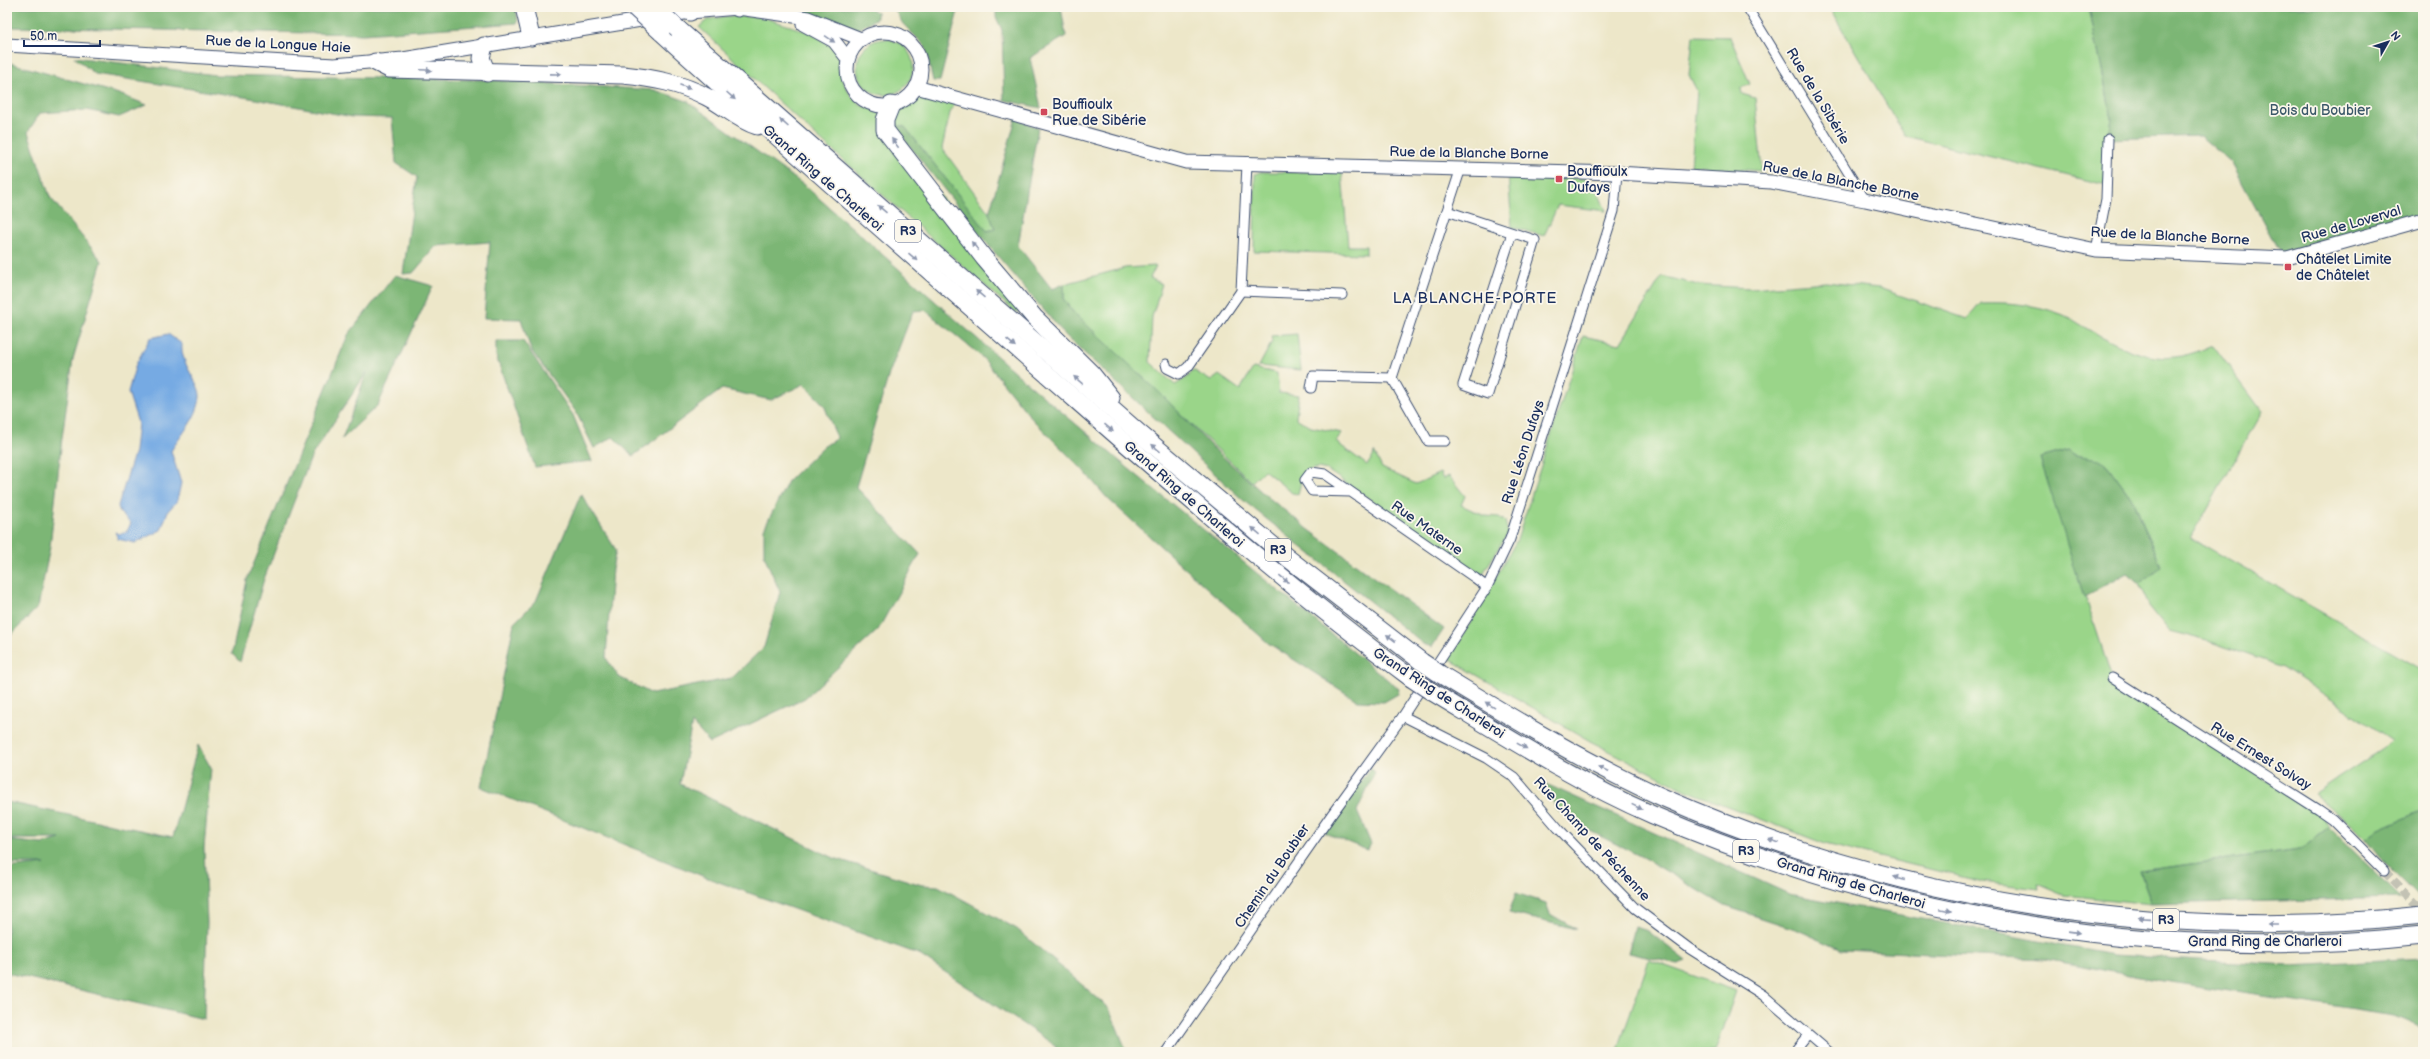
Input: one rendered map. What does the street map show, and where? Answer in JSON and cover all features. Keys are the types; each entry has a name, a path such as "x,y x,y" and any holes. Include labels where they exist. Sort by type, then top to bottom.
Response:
{"highway":[{"path":"524,7 531,37"},
{"name":"Grand Ring de Charleroi","path":"634,7 768,130 1186,496 1340,625 1429,690 1518,744 1651,814 1793,869 1866,890 2015,924 2092,934 2246,944 2384,939 2423,935"},
{"name":"Grand Ring de Charleroi","path":"656,7 678,29 1139,433 1295,564 1422,662 1539,734 1593,764 1661,796 1731,826 1801,850 1864,869 1950,891 2096,915 2246,924 2312,924 2423,915"},
{"path":"484,46 481,58 487,73"},
{"path":"375,62 389,69 487,73 617,75 655,79 683,86 708,97 742,121 768,130"},
{"path":"891,105 885,120 885,130 920,177 1024,305 1091,373 1139,433"},
{"path":"2312,924 2348,913 2423,905"},
{"path":"2384,939 2406,946 2423,944"}],"street":[{"name":"Rue de la Sibérie","path":"1747,7 1865,200"},
{"name":"Rue de la Longue Haie","path":"7,45 334,65 375,62 484,46 691,9 737,8 808,18 861,39"},
{"name":"Rue de la Longue Haie","path":"783,15 834,41 848,60"},
{"path":"884,32 896,34 907,40 916,50 920,62 920,74 916,86 904,100 891,105 872,104 857,94 848,78 848,60 853,48 861,39 868,35 884,32"},
{"name":"Rue de la Blanche Borne","path":"916,86 1186,162 1617,173 1771,182 1865,200 2096,250 2287,258"},
{"path":"2096,250 2106,199 2108,139"},
{"path":"1166,364 1168,368 1179,374 1188,367 1241,291 1247,164"},
{"path":"1445,441 1428,441 1392,378 1461,168"},
{"name":"Rue Léon Dufays","path":"1403,716 1487,587 1510,538 1614,211 1617,173"},
{"path":"1447,211 1535,240 1488,394 1463,384 1512,233"},
{"name":"Rue de Loverval","path":"2287,258 2423,220"},
{"path":"1241,291 1342,295"},
{"path":"1311,388 1313,376 1392,378"},
{"name":"Rue Materne","path":"1351,492 1487,587"},
{"name":"Rue Ernest Solvay","path":"2112,678 2332,819 2384,871"},
{"name":"Rue Champ de Péchenne","path":"1403,716 1486,758 1514,777 1558,828 1634,908 1690,949 1763,995 1829,1052"},
{"name":"Chemin du Boubier","path":"1166,1052 1332,814 1403,716"},
{"path":"1794,1052 1808,1035"}],"green space":[{"path":"7,7 516,7 518,23 363,34 7,27"},
{"path":"772,7 868,7 877,12 877,18 858,29"},
{"path":"893,7 959,7 940,81 933,81 925,46 903,24"},
{"path":"996,7 1061,7 1066,36 1030,58 1041,108 1004,100 1002,30 996,17"},
{"path":"1829,7 2089,7 2112,119 2108,139 2106,185 1905,136"},
{"name":"Bois du Boubier","path":"2089,7 2423,7 2423,214 2280,253 2231,162 2200,136 2108,139 2112,119"},
{"path":"726,16 762,17 812,33 839,51 841,74 846,87 854,99 860,104 877,111 882,115 1023,310 1016,313 815,135 699,27 707,20"},
{"path":"1693,36 1730,37 1750,84 1741,88 1742,94 1755,98 1762,171 1691,166 1697,91 1689,75"},
{"path":"879,39 891,39 901,43 909,51 913,61 913,73 909,83 901,91 891,95 879,95 869,91 861,83 857,73 857,61 861,51 869,43"},
{"path":"74,57 216,75 490,80 655,90 687,101 804,185 1025,381 1128,468 1399,689 1398,694 1384,702 1358,701 1268,643 1107,498 1083,470 1033,420 983,358 925,310 913,311 889,374 856,487 920,554 878,630 805,698 710,743 692,723 680,784 834,858 922,885 938,886 1017,929 1109,1008 1127,1052 1055,1052 1056,1046 918,954 705,877 481,787 514,623 536,601 581,494 616,550 612,569 606,658 619,677 652,694 732,678 764,647 780,592 764,555 764,529 788,481 823,447 837,438 824,405 804,384 771,400 722,389 633,456 613,437 594,448 576,412 531,350 521,319 484,318 490,242 436,246 413,273 403,274 417,177 396,163 392,118 353,117 250,98 95,74"},
{"path":"7,62 119,94 147,105 119,117 87,110 40,113 28,132 50,197 102,261 73,359 62,438 50,547 38,607 7,639"},
{"path":"924,96 957,100 950,113 942,148 989,213 995,229 987,231 983,227 905,127 892,124 898,109"},
{"path":"1016,118 1038,128 1018,246 1052,289 1064,284 1064,300 1073,312 1161,394 1212,447 1264,494 1308,529 1444,629 1432,647 1423,644 1244,501 1065,335 990,247 892,124 905,127 987,231 995,229 989,213"},
{"path":"1260,172 1342,172 1348,246 1366,246 1366,254 1254,251 1255,174"},
{"path":"1508,174 1587,179 1599,194 1606,211 1558,205 1544,236 1512,227"},
{"path":"1156,266 1150,278 1162,284 1152,317 1150,362 1175,385 1188,377 1193,370 1211,381 1219,375 1240,390 1253,368 1277,373 1279,393 1299,395 1296,418 1311,427 1342,433 1336,442 1367,465 1373,457 1374,452 1382,468 1416,484 1440,473 1443,479 1449,476 1465,496 1461,505 1485,516 1499,517 1505,521 1508,533 1482,575 1327,470 1318,468 1306,471 1302,478 1298,494 1292,493 1264,470 1252,482 1073,312 1064,300 1064,284 1125,268"},
{"path":"395,275 433,286 378,405 342,439 367,372 312,455 264,579 240,662 232,654 247,580 348,335"},
{"path":"1662,276 1698,285 1750,288 1826,282 1879,288 1967,319 1981,303 2011,303 2031,306 2061,314 2093,333 2114,343 2142,354 2155,357 2168,358 2182,356 2213,345 2262,411 2191,538 2423,670 2423,810 2377,830 2366,838 2314,794 2382,749 2392,740 2283,667 2208,641 2169,631 2149,606 2139,584 2160,566 2135,503 2107,465 2100,460 2075,455 2068,450 2040,458 2112,678 2108,681 2216,749 2319,810 2329,827 2300,849 2140,871 2152,904 2064,895 2038,884 2039,889 1983,882 1825,844 1683,789 1590,741 1449,659 1517,540 1583,336 1620,344"},
{"path":"1297,334 1301,370 1259,366 1272,342 1271,336"},
{"path":"496,341 523,341 573,415 592,461 535,467 496,356"},
{"path":"2068,450 2075,455 2100,459 2107,465 2135,503 2160,567 2139,584 2127,574 2084,597 2040,458"},
{"path":"198,745 211,768 204,848 207,923 204,1019 7,973 7,868 45,864 7,864 7,840 42,844 60,839 7,839 7,802 173,837"},
{"path":"1370,768 1375,772 1357,811 1371,844 1367,850 1325,833"},
{"path":"1544,783 1789,894 2113,955 2290,965 2423,958 2423,1028 2395,1016 2150,979 2045,959 1842,950 1798,930 1725,906 1644,858 1582,827 1557,810"},
{"path":"2423,810 2423,895 2418,896 2388,866 2366,838 2377,830"},
{"path":"2329,827 2401,898 2152,904 2140,871 2300,849"},
{"path":"1516,893 1546,903 1550,914 1576,929 1509,913"},
{"path":"1635,927 1648,931 1686,961 1678,964 1628,953"},
{"path":"1649,960 1736,991 1715,1052 1617,1052"}],"water":[{"path":"168,334 182,344 184,359 199,391 199,404 189,425 171,451 181,483 177,501 168,511 161,530 135,543 118,539 115,532 120,534 127,531 131,523 120,513 118,506 135,451 138,423 128,392 136,364 150,338"}],"tunnel":[{"path":"2384,871 2423,911"}],"place":[{"name":"Bouffioulx Rue de Sibérie","path":"1044,112"},
{"name":"Bouffioulx Dufays","path":"1559,179"},
{"name":"Châtelet Limite de Châtelet","path":"2288,267"}],"district":[{"name":"LA BLANCHE-PORTE","path":"1475,298"}]}
